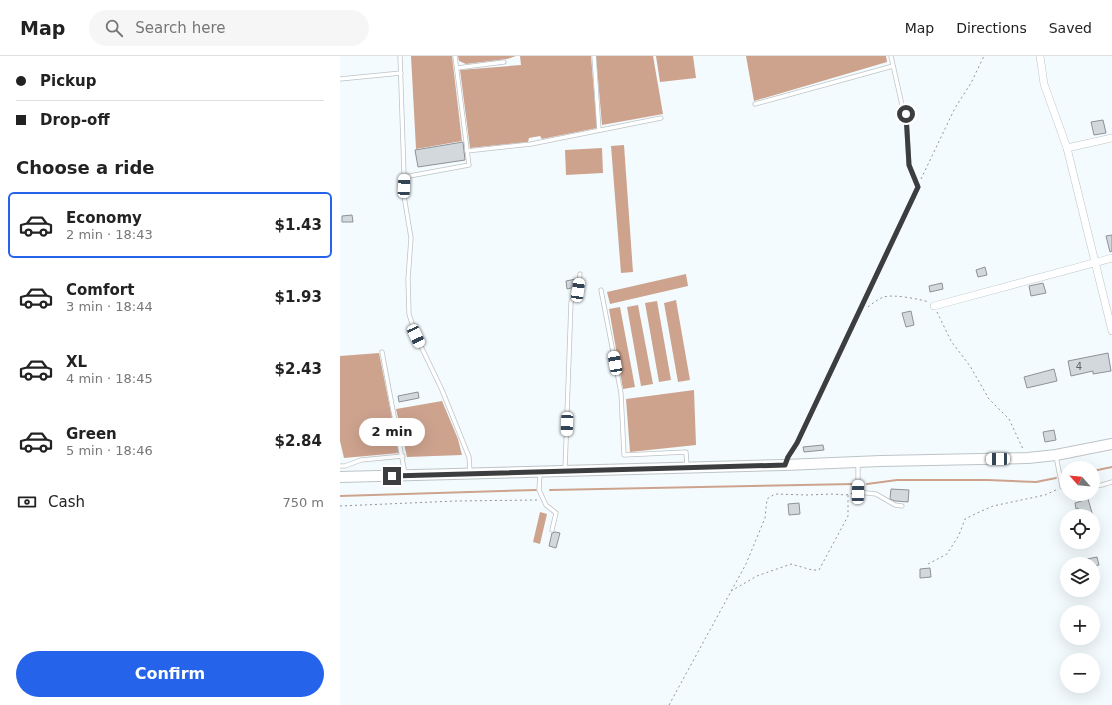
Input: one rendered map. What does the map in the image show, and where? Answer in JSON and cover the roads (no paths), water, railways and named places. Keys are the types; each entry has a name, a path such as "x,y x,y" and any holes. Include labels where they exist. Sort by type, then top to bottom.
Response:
{"main road":[{"path":"340,477 1028,458 1056,456 1112,444"}],"street":[{"path":"1042,57 1044,84 1067,148 1112,331"},
{"path":"1067,148 1112,138"},
{"path":"934,306 1112,258"}],"lane":[{"path":"400,56 404,196 411,238 408,279 409,314 416,336 442,390 469,457 470,474"},
{"path":"404,177 469,165 455,56"},
{"path":"594,56 599,130"},
{"path":"785,465 797,443 876,272 918,187 909,165 906,114 902,105 891,56"},
{"path":"457,68 504,62"},
{"path":"756,104 893,66"},
{"path":"340,78 401,73"},
{"path":"467,151 531,144 661,118"},
{"path":"565,471 571,302 578,290 580,274"},
{"path":"601,290 621,393 624,455 686,452 687,467"},
{"path":"382,352 403,456 405,476"},
{"path":"340,466 345,466 361,460 403,456"},
{"path":"1056,456 1060,477"},
{"path":"858,462 858,492 876,494 895,505 902,506"},
{"path":"540,471 540,490 543,500 546,506 556,513 552,530"},
{"path":"1100,485 1112,482"}],"waterway":[{"path":"1100,470 1112,467"},
{"path":"867,484 897,480 988,480 1036,482 1056,478"},
{"path":"550,490 854,484"},
{"path":"340,496 536,490"}]}
